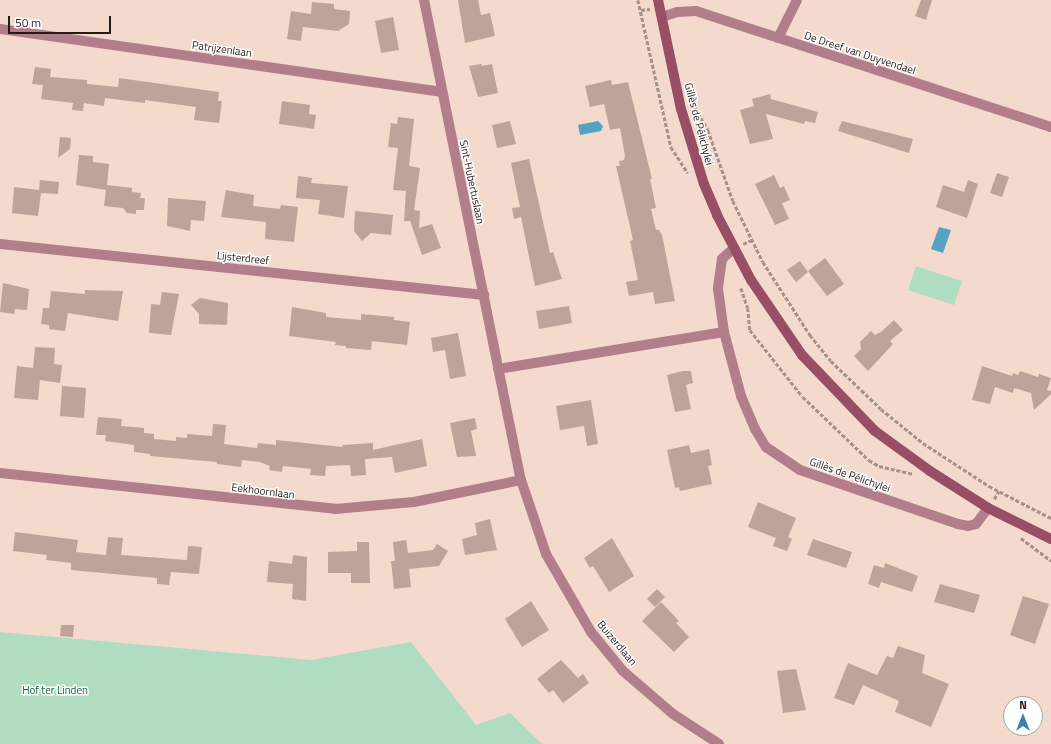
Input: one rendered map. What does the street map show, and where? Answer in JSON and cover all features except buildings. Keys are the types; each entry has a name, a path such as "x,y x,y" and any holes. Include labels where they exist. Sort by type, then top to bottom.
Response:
{"main road":[{"name":"Gillès de Pélichylei","path":"658,0 692,149 717,215 733,249 751,280 802,355 875,431 930,471 988,508 1051,539"}],"street":[{"name":"Sint-Hubertuslaan","path":"424,0 441,92 521,480"},
{"path":"778,38 797,0"},
{"name":"De Dreef van Duyvendael","path":"662,17 677,12 696,11 1051,127"},
{"name":"Patrijzenlaan","path":"0,29 441,92"},
{"name":"Lijsterdreef","path":"0,244 484,295"},
{"name":"Gillès de Pélichylei","path":"733,249 722,259 718,289 724,332 742,396 755,429 766,447 800,470 968,526 976,524 988,508"},
{"path":"498,369 724,332"},
{"name":"Eekhoornlaan","path":"0,473 335,509 414,502 521,480"},
{"name":"Buizerdlaan","path":"521,480 546,554 590,632 623,671 673,714 719,744"}],"path":[{"path":"690,96 708,130 733,201 763,262 810,335 831,361 881,409 923,443 989,486 1051,518"}],"green space":[{"path":"916,266 962,281 954,305 908,290"},
{"name":"Hof ter Linden","path":"0,632 311,660 411,642 476,725 510,713 542,744 0,744"}],"water":[{"path":"598,121 603,126 601,131 580,135 578,125"},
{"path":"939,227 951,230 943,253 931,249"}]}
